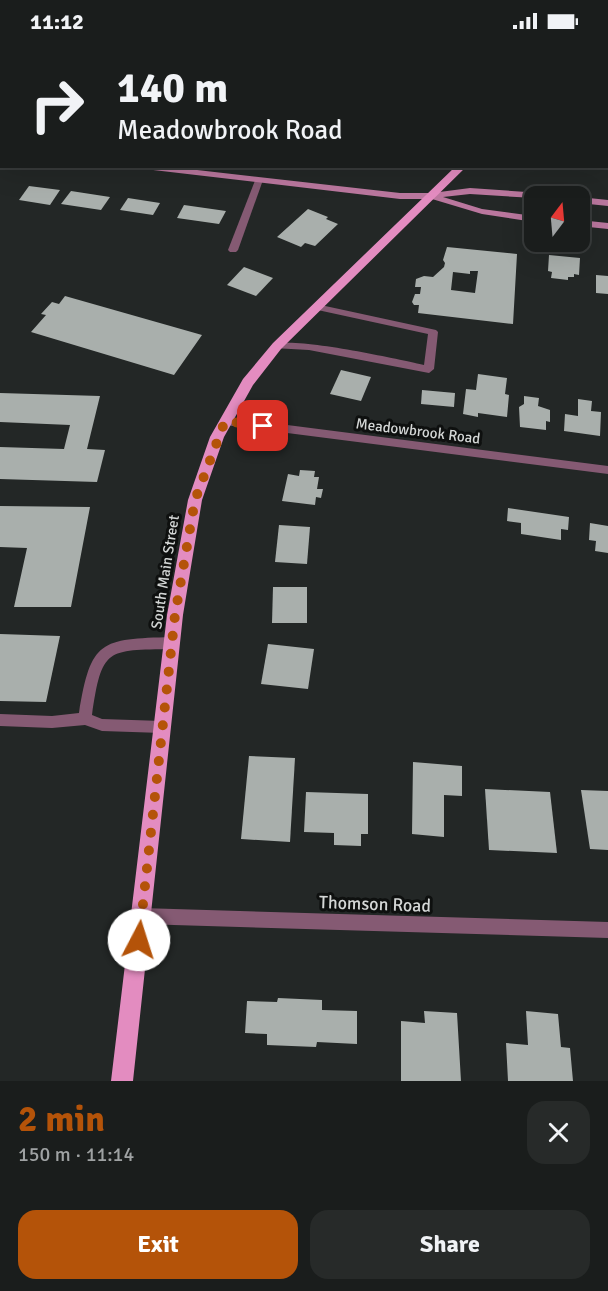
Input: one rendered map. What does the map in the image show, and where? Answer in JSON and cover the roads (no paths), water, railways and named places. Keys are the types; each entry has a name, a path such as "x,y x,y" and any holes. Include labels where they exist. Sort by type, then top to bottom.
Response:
{"main road":[{"path":"154,168 382,195 432,196 470,191 524,195"},
{"name":"South Main Street","path":"122,1081 172,643 195,500 225,421 249,382 277,346 460,168"},
{"path":"432,196 457,207 524,218"},
{"path":"590,201 608,203"},
{"path":"590,224 608,226"}],"street":[{"path":"233,250 259,180"},
{"path":"277,346 309,347 429,369 433,332 316,307"},
{"name":"Meadowbrook Road","path":"225,421 608,470"},
{"path":"85,720 90,681 98,660 108,648 124,644 172,643"},
{"path":"0,720 52,722 85,720 102,725 162,727"},
{"name":"Thomson Road","path":"141,916 608,930"}]}
